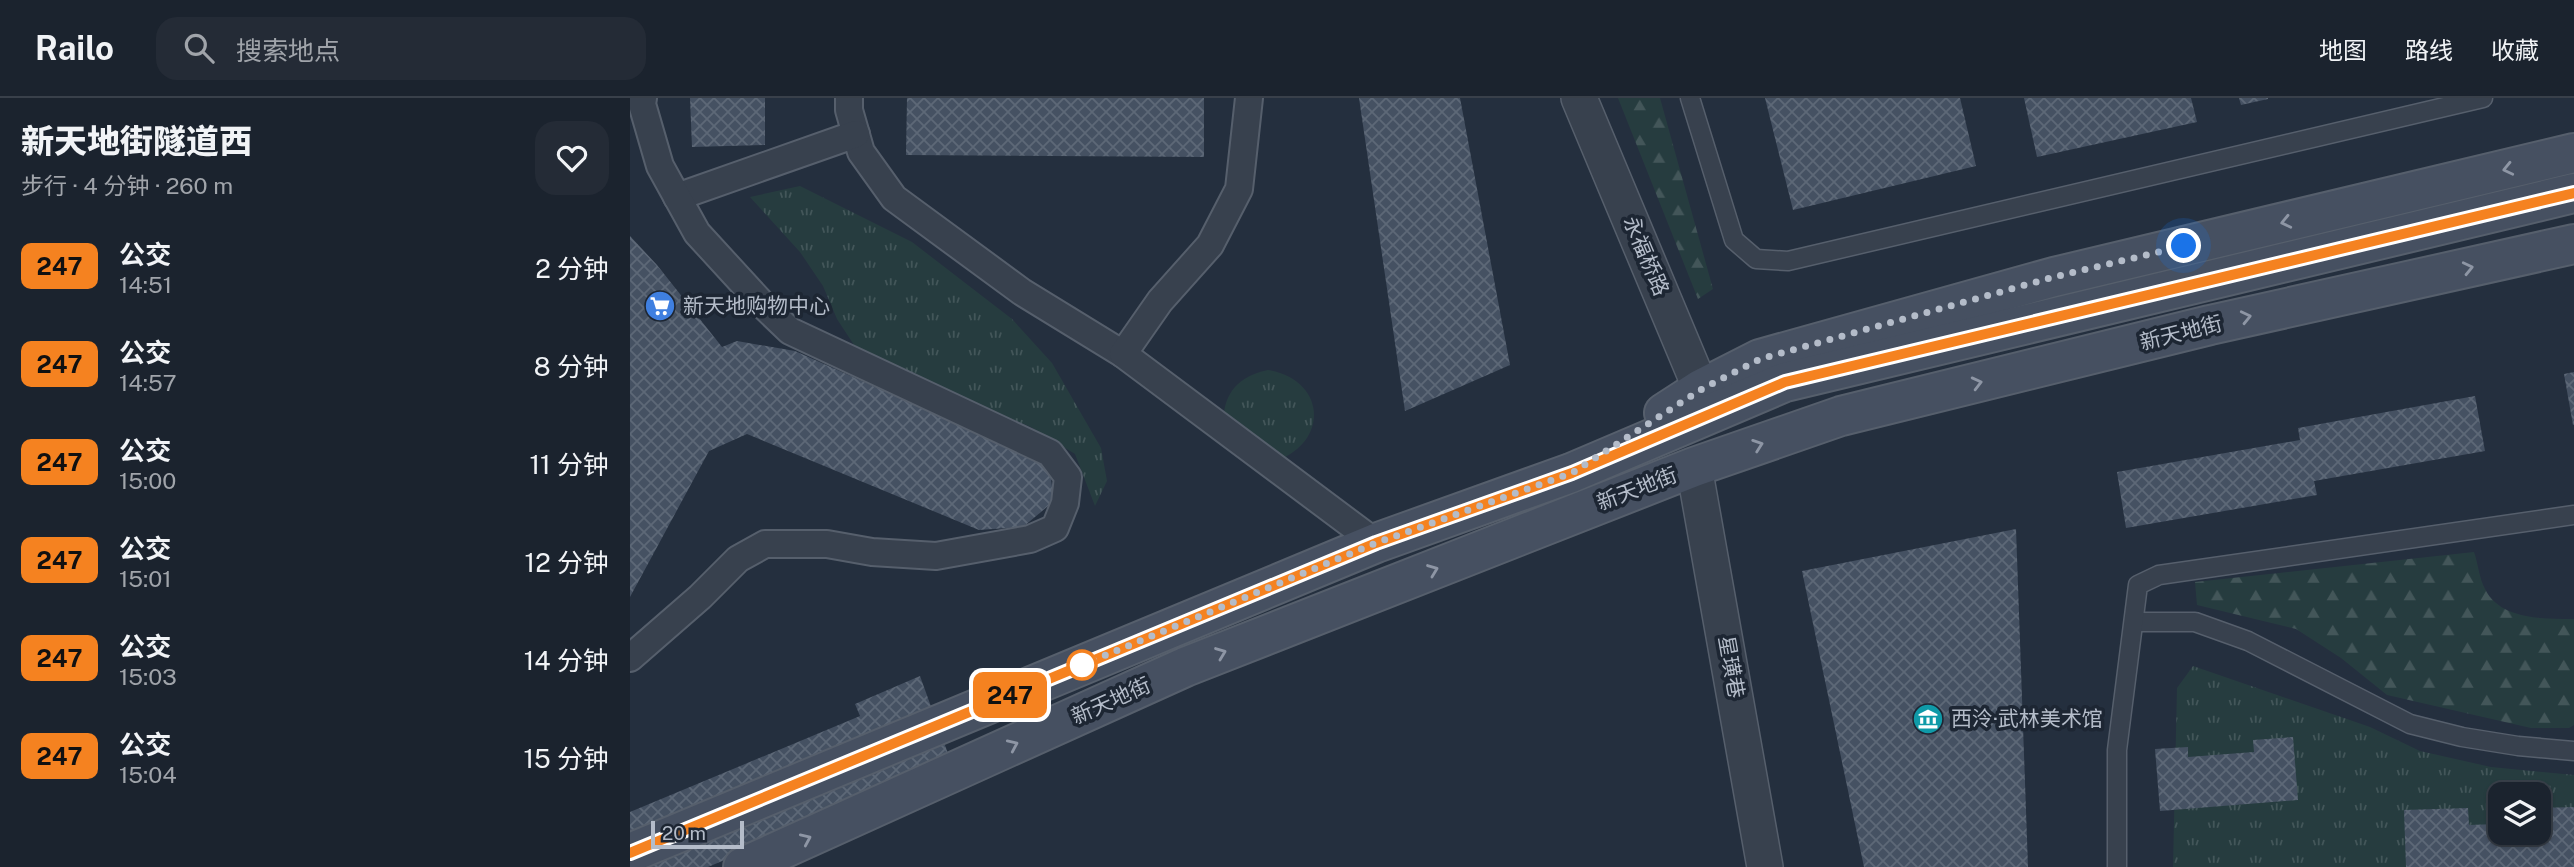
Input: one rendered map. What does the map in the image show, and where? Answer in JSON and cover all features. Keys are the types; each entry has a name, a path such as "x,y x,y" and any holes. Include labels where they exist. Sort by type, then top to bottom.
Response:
{"main road":[{"path":"1703,403 1760,359 2054,277 2574,153"},
{"path":"1703,403 2574,193"},
{"name":"新天地街","path":"743,867 1185,667 1694,467 1841,416 2210,325 2574,244"},
{"name":"新天地街","path":"630,853 1376,543 1572,473 1703,403"}],"street":[{"path":"630,658 700,597 738,558 765,544 827,544 872,552 936,556 1030,540 1055,528 1065,503 1068,477 1050,453 790,331 696,233 660,166 642,104 643,98"},
{"path":"849,98 849,110 861,152 894,198 1022,292 1123,354 1376,543"},
{"path":"1123,354 1160,302 1209,245 1239,189 1249,98"},
{"name":"永福桥路","path":"1579,98 1703,403"},
{"path":"677,197 856,134"},
{"name":"星璜巷","path":"1694,467 1765,867"}],"lane":[{"path":"1690,98 1734,240 1756,259 1788,261 2483,98"},
{"path":"2117,867 2118,750 2138,585 2159,575 2574,515"},
{"path":"2134,622 2195,622 2248,641 2410,724 2462,737 2574,751"}],"green space":[{"path":"1618,98 1660,98 1713,289 1698,299"},
{"path":"800,186 912,242 1012,319 1052,363 1101,448 1107,481 1095,506 1075,454 1031,427 949,394 856,348 837,319 823,286 800,252 750,197"},
{"path":"1268,370 1286,376 1300,385 1314,410 1313,424 1307,438 1296,450 1279,460 1223,422 1226,402 1235,387 1249,376"},
{"path":"2474,552 2485,589 2501,607 2524,616 2574,619 2574,725 2569,728 2531,728 2387,695 2341,658 2296,629 2197,605 2195,582"},
{"path":"2193,666 2370,727 2420,751 2491,767 2574,775 2574,867 2173,867 2177,688"}],"building":[{"path":"690,98 765,98 765,145 692,147"},
{"path":"907,98 1204,98 1204,157 906,155"},
{"path":"1359,98 1460,98 1510,365 1405,411"},
{"path":"1765,98 1960,98 1976,166 1793,210"},
{"path":"2024,98 2191,98 2197,122 2037,157"},
{"path":"2239,98 2268,98 2268,99 2241,105"},
{"path":"630,236 657,265 722,347 737,341 795,351 1049,465 1054,501 1023,527 979,530 747,434 709,451 630,597"},
{"path":"2574,372 2574,425 2573,425 2564,374"},
{"path":"2475,396 2485,451 2314,481 2317,495 2126,528 2117,472 2300,440 2298,428"},
{"name":"西泠·武林美术馆","path":"2016,529 2028,867 1864,867 1802,571"},
{"path":"920,676 959,784 880,794 708,867 630,867 630,812 860,716 855,704"},
{"path":"2293,737 2298,800 2160,811 2155,749 2188,747 2188,757 2254,752 2253,740"},
{"path":"2574,807 2574,867 2406,867 2404,810 2468,808 2469,825 2488,824 2488,845 2551,845 2551,808"}],"bus line":[{"name":"247","path":"630,853 1376,543 1572,473 1785,382 2574,193"}],"place":[{"name":"新天地购物中心","path":"660,306"},
{"name":"西泠·武林美术馆","path":"1928,719"}],"route":[{"path":"1082,665 1376,543 1572,473 1702,389 1760,359 2054,277 2184,246"}]}
